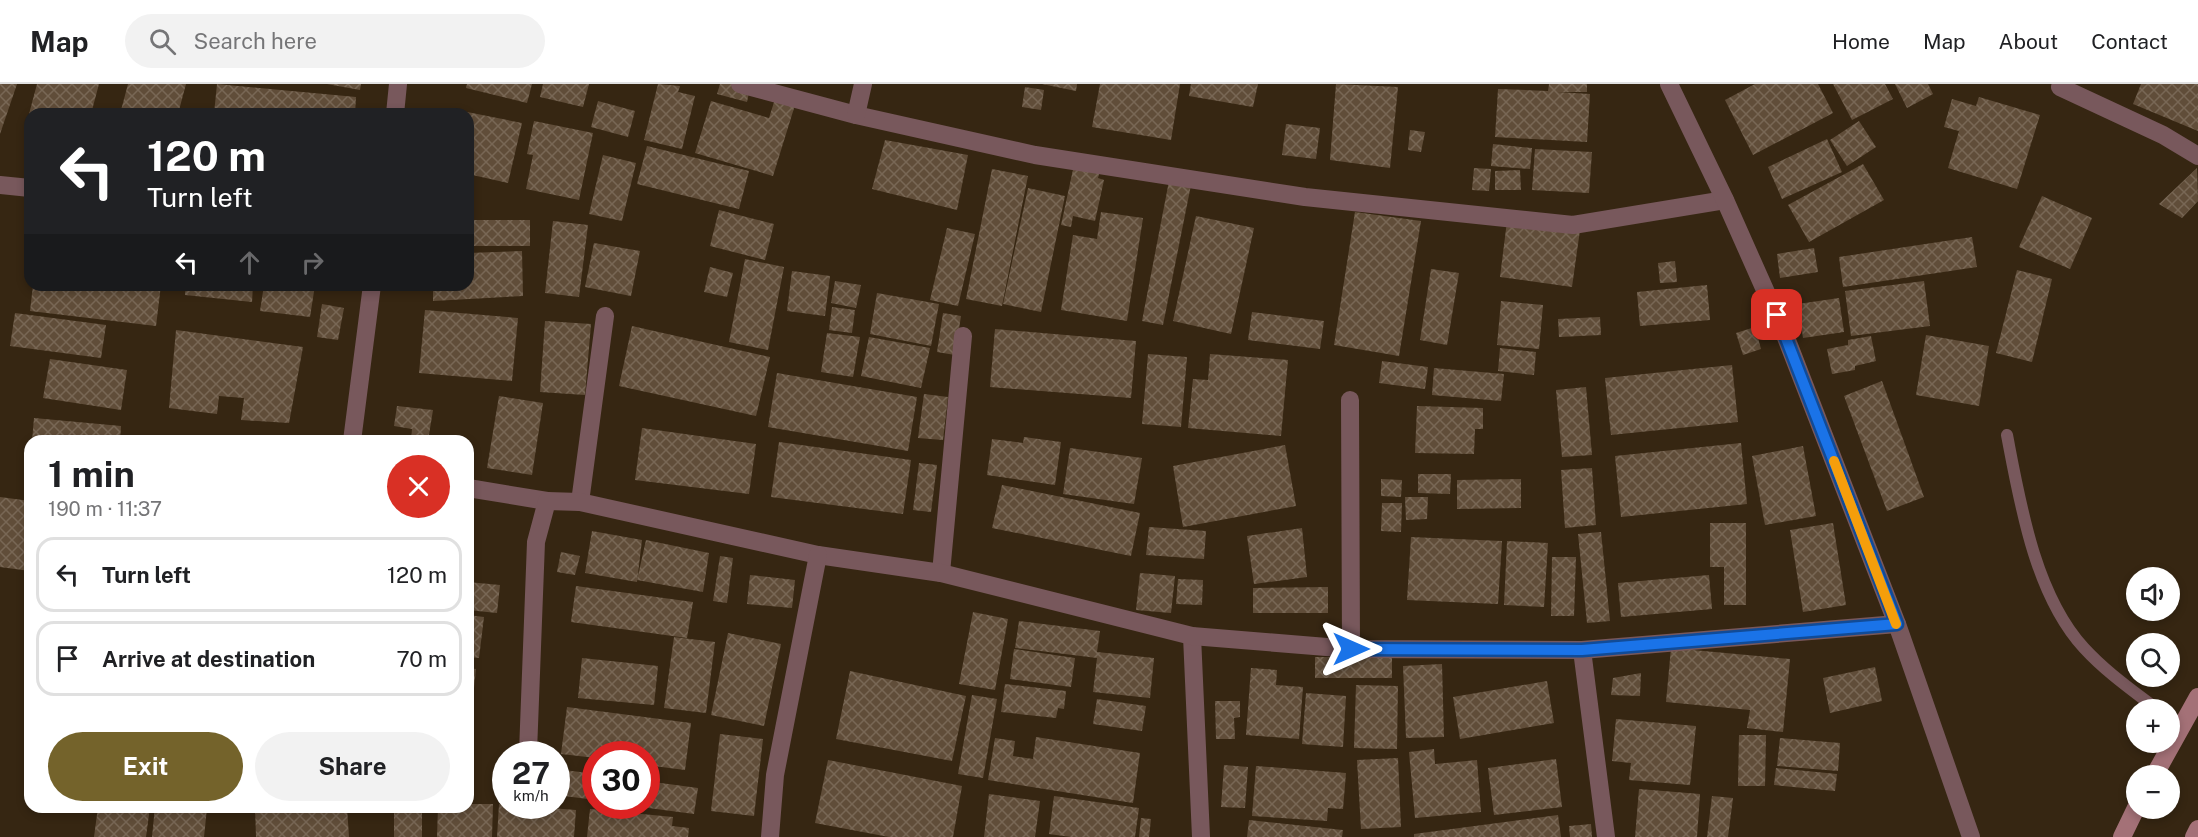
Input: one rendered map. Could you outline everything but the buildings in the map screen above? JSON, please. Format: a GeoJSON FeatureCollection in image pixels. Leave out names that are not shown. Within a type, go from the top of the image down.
{"type":"FeatureCollection","features":[{"type":"Feature","properties":{"kind":"street"},"geometry":{"type":"LineString","coordinates":[[396,108],[398,84]]}},
{"type":"Feature","properties":{"kind":"street"},"geometry":{"type":"LineString","coordinates":[[740,84],[856,115],[1035,155],[1294,195],[1573,225],[1725,200]]}},
{"type":"Feature","properties":{"kind":"street"},"geometry":{"type":"LineString","coordinates":[[856,115],[863,84]]}},
{"type":"Feature","properties":{"kind":"street"},"geometry":{"type":"LineString","coordinates":[[1669,84],[1725,200],[1785,334],[1897,624],[1961,815],[1971,837]]}},
{"type":"Feature","properties":{"kind":"street"},"geometry":{"type":"LineString","coordinates":[[2060,87],[2163,135],[2198,156]]}},
{"type":"Feature","properties":{"kind":"street"},"geometry":{"type":"LineString","coordinates":[[0,185],[24,187]]}},
{"type":"Feature","properties":{"kind":"street"},"geometry":{"type":"LineString","coordinates":[[353,435],[371,291]]}},
{"type":"Feature","properties":{"kind":"street"},"geometry":{"type":"LineString","coordinates":[[579,502],[605,316]]}},
{"type":"Feature","properties":{"kind":"street"},"geometry":{"type":"LineString","coordinates":[[941,573],[963,336]]}},
{"type":"Feature","properties":{"kind":"street"},"geometry":{"type":"LineString","coordinates":[[1350,400],[1351,649]]}},
{"type":"Feature","properties":{"kind":"street"},"geometry":{"type":"LineString","coordinates":[[474,489],[547,501],[579,502],[818,555],[941,573],[1192,636],[1351,649],[1582,650],[1897,624]]}},
{"type":"Feature","properties":{"kind":"street"},"geometry":{"type":"LineString","coordinates":[[528,741],[536,542],[547,501]]}},
{"type":"Feature","properties":{"kind":"street"},"geometry":{"type":"LineString","coordinates":[[770,837],[775,775],[818,555]]}},
{"type":"Feature","properties":{"kind":"street"},"geometry":{"type":"LineString","coordinates":[[1192,636],[1201,837]]}},
{"type":"Feature","properties":{"kind":"street"},"geometry":{"type":"LineString","coordinates":[[1582,650],[1606,837]]}},
{"type":"Feature","properties":{"kind":"street"},"geometry":{"type":"LineString","coordinates":[[2180,716],[2198,697]]}},
{"type":"Feature","properties":{"kind":"street"},"geometry":{"type":"LineString","coordinates":[[2121,837],[2130,819]]}},
{"type":"Feature","properties":{"kind":"street"},"geometry":{"type":"LineString","coordinates":[[2194,837],[2198,829]]}},
{"type":"Feature","properties":{"kind":"lane"},"geometry":{"type":"LineString","coordinates":[[2007,435],[2021,509],[2037,564],[2062,617],[2083,647],[2115,677],[2144,699]]}},
{"type":"Feature","properties":{"kind":"slow traffic"},"geometry":{"type":"LineString","coordinates":[[1834,461],[1896,624]]}},
{"type":"Feature","properties":{"kind":"route"},"geometry":{"type":"LineString","coordinates":[[1351,649],[1582,650],[1897,624],[1777,315]]}}]}
